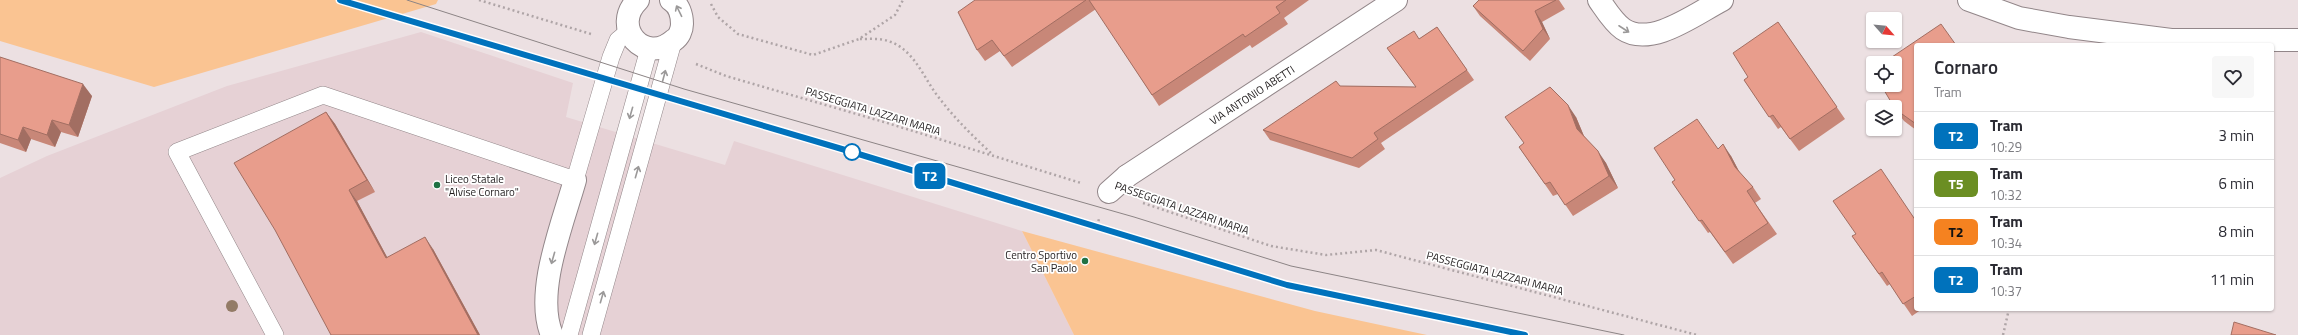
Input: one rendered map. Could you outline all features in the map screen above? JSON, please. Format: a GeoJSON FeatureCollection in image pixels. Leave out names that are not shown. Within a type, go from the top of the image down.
{"type":"FeatureCollection","features":[{"type":"Feature","properties":{"kind":"street"},"geometry":{"type":"LineString","coordinates":[[638,0],[629,13],[629,31],[633,39],[648,49],[671,47],[682,28],[682,18],[679,9],[671,0]]}},
{"type":"Feature","properties":{"kind":"street","name":"VIA ANTONIO ABETTI"},"geometry":{"type":"LineString","coordinates":[[1109,192],[1127,176],[1396,0]]}},
{"type":"Feature","properties":{"kind":"street"},"geometry":{"type":"LineString","coordinates":[[1599,0],[1616,24],[1632,34],[1646,36],[1660,33],[1722,0]]}},
{"type":"Feature","properties":{"kind":"street"},"geometry":{"type":"LineString","coordinates":[[1969,0],[2019,18],[2069,27],[2170,40],[2298,40]]}},
{"type":"Feature","properties":{"kind":"street"},"geometry":{"type":"LineString","coordinates":[[552,335],[546,322],[547,281],[576,180]]}},
{"type":"Feature","properties":{"kind":"lane"},"geometry":{"type":"LineString","coordinates":[[275,335],[177,152],[323,95],[576,180],[611,57],[618,40],[629,31]]}},
{"type":"Feature","properties":{"kind":"lane"},"geometry":{"type":"LineString","coordinates":[[591,335],[671,47]]}},
{"type":"Feature","properties":{"kind":"lane"},"geometry":{"type":"LineString","coordinates":[[569,335],[648,49]]}},
{"type":"Feature","properties":{"kind":"path"},"geometry":{"type":"LineString","coordinates":[[478,0],[592,34],[595,27]]}},
{"type":"Feature","properties":{"kind":"path"},"geometry":{"type":"LineString","coordinates":[[708,0],[718,17],[738,34],[813,55],[859,38],[895,15],[903,0]]}},
{"type":"Feature","properties":{"kind":"path"},"geometry":{"type":"LineString","coordinates":[[859,38],[888,41],[903,50],[918,64],[939,98],[967,131],[995,156]]}},
{"type":"Feature","properties":{"kind":"path","name":"PASSEGGIATA LAZZARI MARIA"},"geometry":{"type":"LineString","coordinates":[[671,47],[726,76],[995,156],[1271,246],[1326,255],[1376,250],[1697,335]]}},
{"type":"Feature","properties":{"kind":"path"},"geometry":{"type":"LineString","coordinates":[[2004,335],[2009,311]]}},
{"type":"Feature","properties":{"kind":"shaded area"},"geometry":{"type":"Polygon","coordinates":[[[0,0],[438,0],[436,4],[154,87],[0,41],[0,0]]]}},
{"type":"Feature","properties":{"kind":"shaded area","name":"Liceo Statale \"Alvise Cornaro\""},"geometry":{"type":"Polygon","coordinates":[[[421,32],[573,83],[566,117],[725,165],[734,141],[1022,231],[1074,335],[0,335],[0,178],[47,156],[227,86],[421,32]]]}},
{"type":"Feature","properties":{"kind":"shaded area","name":"Centro Sportivo San Paolo"},"geometry":{"type":"Polygon","coordinates":[[[1022,231],[1315,311],[1427,335],[1074,335],[1022,231]]]}},
{"type":"Feature","properties":{"kind":"building"},"geometry":{"type":"Polygon","coordinates":[[[975,0],[1086,0],[1004,56],[992,40],[977,50],[958,12],[975,0]]]}},
{"type":"Feature","properties":{"kind":"building"},"geometry":{"type":"Polygon","coordinates":[[[1089,0],[1286,0],[1276,7],[1280,13],[1245,37],[1243,34],[1152,95],[1089,0]]]}},
{"type":"Feature","properties":{"kind":"building"},"geometry":{"type":"Polygon","coordinates":[[[1479,0],[1556,0],[1535,11],[1543,29],[1523,51],[1473,6],[1479,0]]]}},
{"type":"Feature","properties":{"kind":"building"},"geometry":{"type":"Polygon","coordinates":[[[1778,22],[1837,107],[1790,139],[1773,115],[1769,117],[1744,80],[1748,77],[1733,53],[1778,22]]]}},
{"type":"Feature","properties":{"kind":"building"},"geometry":{"type":"Polygon","coordinates":[[[1941,24],[1955,43],[1914,43],[1914,123],[1902,114],[1902,100],[1890,100],[1885,92],[1902,92],[1902,56],[1893,56],[1941,24]]]}},
{"type":"Feature","properties":{"kind":"building"},"geometry":{"type":"Polygon","coordinates":[[[1437,27],[1467,70],[1374,133],[1378,139],[1352,158],[1263,130],[1336,81],[1340,86],[1416,87],[1387,48],[1414,31],[1419,39],[1437,27]]]}},
{"type":"Feature","properties":{"kind":"building"},"geometry":{"type":"Polygon","coordinates":[[[0,57],[83,84],[69,125],[52,120],[47,135],[23,127],[18,140],[0,134],[0,57]]]}},
{"type":"Feature","properties":{"kind":"building"},"geometry":{"type":"Polygon","coordinates":[[[1550,87],[1568,105],[1577,129],[1598,151],[1609,176],[1565,205],[1550,182],[1545,184],[1519,147],[1524,143],[1505,117],[1550,87]]]}},
{"type":"Feature","properties":{"kind":"building"},"geometry":{"type":"Polygon","coordinates":[[[326,112],[367,180],[349,190],[386,258],[425,237],[478,335],[331,335],[275,230],[234,163],[326,112]]]}},
{"type":"Feature","properties":{"kind":"building"},"geometry":{"type":"Polygon","coordinates":[[[1697,119],[1718,149],[1723,144],[1735,167],[1753,187],[1747,191],[1768,223],[1725,252],[1702,220],[1699,221],[1672,182],[1675,180],[1654,148],[1697,119]]]}},
{"type":"Feature","properties":{"kind":"building"},"geometry":{"type":"Polygon","coordinates":[[[1881,169],[1914,218],[1914,297],[1903,304],[1882,272],[1879,274],[1852,236],[1856,234],[1833,201],[1881,169]]]}},
{"type":"Feature","properties":{"kind":"building"},"geometry":{"type":"Polygon","coordinates":[[[2234,322],[2276,335],[2231,335],[2234,322]]]}},
{"type":"Feature","properties":{"kind":"tram line"},"geometry":{"type":"LineString","coordinates":[[340,0],[1097,226],[1287,285],[1525,335]]}},
{"type":"Feature","properties":{"kind":"tram line","name":"T2"},"geometry":{"type":"LineString","coordinates":[[340,0],[677,102],[852,152],[1287,285],[1525,335]]}},
{"type":"Feature","properties":{"kind":"tram line"},"geometry":{"type":"LineString","coordinates":[[407,0],[684,89],[1134,217],[1291,266],[1624,335]]}},
{"type":"Feature","properties":{"kind":"place","name":"Liceo Statale \"Alvise Cornaro\""},"geometry":{"type":"Point","coordinates":[437,185]}},
{"type":"Feature","properties":{"kind":"place","name":"Centro Sportivo San Paolo"},"geometry":{"type":"Point","coordinates":[1085,261]}}]}
